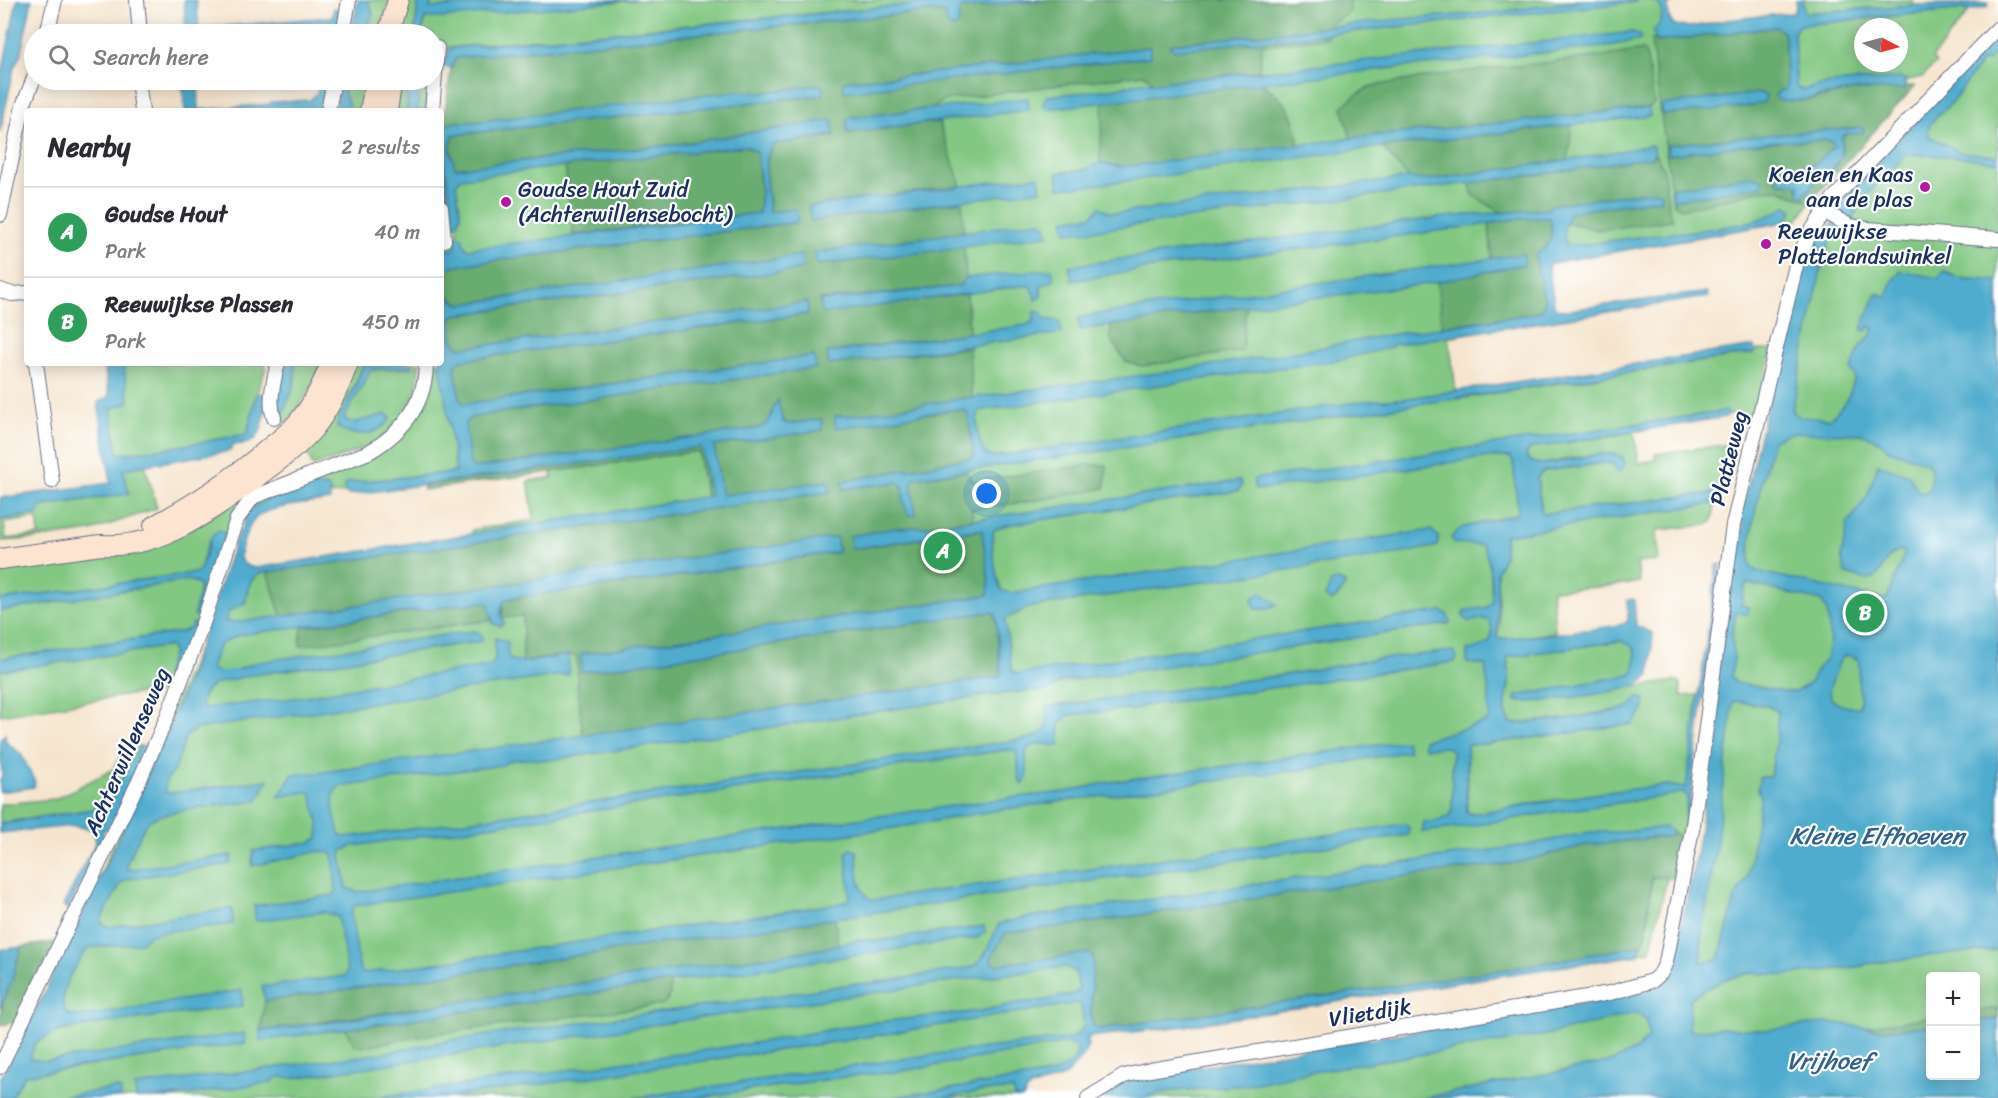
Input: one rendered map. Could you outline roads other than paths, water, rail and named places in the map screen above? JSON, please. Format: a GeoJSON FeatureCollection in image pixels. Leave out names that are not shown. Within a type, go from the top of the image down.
{"type":"FeatureCollection","features":[{"type":"Feature","properties":{"kind":"main road"},"geometry":{"type":"LineString","coordinates":[[392,24],[400,0]]}},
{"type":"Feature","properties":{"kind":"main road"},"geometry":{"type":"LineString","coordinates":[[399,24],[400,0]]}},
{"type":"Feature","properties":{"kind":"main road"},"geometry":{"type":"LineString","coordinates":[[371,108],[374,90]]}},
{"type":"Feature","properties":{"kind":"main road"},"geometry":{"type":"LineString","coordinates":[[387,108],[390,90]]}},
{"type":"Feature","properties":{"kind":"main road"},"geometry":{"type":"LineString","coordinates":[[101,546],[152,527],[187,508],[250,464],[287,434],[303,417],[319,391],[330,366]]}},
{"type":"Feature","properties":{"kind":"main road"},"geometry":{"type":"LineString","coordinates":[[0,559],[116,546],[174,531],[220,504],[298,446],[328,409],[347,366]]}},
{"type":"Feature","properties":{"kind":"street"},"geometry":{"type":"LineString","coordinates":[[49,24],[55,0]]}},
{"type":"Feature","properties":{"kind":"street"},"geometry":{"type":"LineString","coordinates":[[137,0],[139,24]]}},
{"type":"Feature","properties":{"kind":"street"},"geometry":{"type":"LineString","coordinates":[[345,24],[350,0]]}},
{"type":"Feature","properties":{"kind":"street","name":"Platteweg"},"geometry":{"type":"LineString","coordinates":[[1661,973],[1668,951],[1693,825],[1733,525],[1798,257],[1811,232],[1834,217],[1833,198],[1998,28]]}},
{"type":"Feature","properties":{"kind":"street"},"geometry":{"type":"LineString","coordinates":[[0,215],[23,106],[29,90]]}},
{"type":"Feature","properties":{"kind":"street"},"geometry":{"type":"LineString","coordinates":[[139,90],[142,108]]}},
{"type":"Feature","properties":{"kind":"street"},"geometry":{"type":"LineString","coordinates":[[329,108],[332,90]]}},
{"type":"Feature","properties":{"kind":"street"},"geometry":{"type":"LineString","coordinates":[[432,108],[434,90]]}},
{"type":"Feature","properties":{"kind":"street"},"geometry":{"type":"LineString","coordinates":[[1834,217],[1850,226],[1868,230],[1998,239]]}},
{"type":"Feature","properties":{"kind":"street"},"geometry":{"type":"LineString","coordinates":[[0,290],[12,294],[24,294]]}},
{"type":"Feature","properties":{"kind":"street"},"geometry":{"type":"LineString","coordinates":[[36,366],[52,481]]}},
{"type":"Feature","properties":{"kind":"street"},"geometry":{"type":"LineString","coordinates":[[274,418],[272,396],[277,366]]}},
{"type":"Feature","properties":{"kind":"street","name":"Achterwillenseweg"},"geometry":{"type":"LineString","coordinates":[[0,1067],[140,779],[167,717],[203,623],[237,519],[254,497],[369,452],[387,441],[415,408],[424,388],[426,366]]}},
{"type":"Feature","properties":{"kind":"street","name":"Vlietdijk"},"geometry":{"type":"LineString","coordinates":[[1088,1098],[1124,1076],[1159,1068],[1610,993],[1643,985],[1661,973]]}},
{"type":"Feature","properties":{"kind":"water"},"geometry":{"type":"Polygon","coordinates":[[[17,0],[32,0],[27,24],[24,24],[21,54],[14,68],[0,133],[0,83],[17,0]]]}},
{"type":"Feature","properties":{"kind":"water"},"geometry":{"type":"Polygon","coordinates":[[[184,0],[196,0],[199,24],[185,24],[184,0]]]}},
{"type":"Feature","properties":{"kind":"water"},"geometry":{"type":"Polygon","coordinates":[[[358,0],[368,0],[373,15],[368,24],[353,24],[358,0]]]}},
{"type":"Feature","properties":{"kind":"water"},"geometry":{"type":"Polygon","coordinates":[[[419,0],[432,0],[430,8],[527,0],[636,0],[425,18],[424,24],[415,24],[419,0]]]}},
{"type":"Feature","properties":{"kind":"water"},"geometry":{"type":"Polygon","coordinates":[[[959,0],[1044,0],[959,9],[959,23],[954,28],[948,25],[944,13],[924,12],[456,58],[451,68],[444,67],[448,50],[959,0]]]}},
{"type":"Feature","properties":{"kind":"water"},"geometry":{"type":"Polygon","coordinates":[[[1586,0],[1636,0],[1636,2],[1174,50],[1170,47],[1172,44],[1402,19],[1497,12],[1586,0]]]}},
{"type":"Feature","properties":{"kind":"water"},"geometry":{"type":"Polygon","coordinates":[[[1647,0],[1688,0],[1673,2],[1668,6],[1672,23],[1683,27],[1793,13],[1796,0],[1803,0],[1805,13],[1913,5],[1989,3],[1988,7],[1968,11],[1964,9],[1854,18],[1800,25],[1794,32],[1796,86],[1799,89],[1804,90],[1829,83],[1902,78],[1906,81],[1904,89],[1856,90],[1796,101],[1776,100],[1776,94],[1780,90],[1786,90],[1785,37],[1783,32],[1776,27],[1656,42],[1653,31],[1658,26],[1662,14],[1656,2],[1647,0]]]}},
{"type":"Feature","properties":{"kind":"water"},"geometry":{"type":"Polygon","coordinates":[[[334,8],[340,10],[341,24],[247,24],[332,17],[334,8]]]}},
{"type":"Feature","properties":{"kind":"water"},"geometry":{"type":"Polygon","coordinates":[[[1633,32],[1641,36],[1640,40],[1602,47],[1384,69],[1047,109],[1044,105],[1047,96],[1112,89],[1143,82],[1154,83],[1633,32]]]}},
{"type":"Feature","properties":{"kind":"water","name":"Kleine Elfhoeven"},"geometry":{"type":"Polygon","coordinates":[[[1998,35],[1998,51],[1993,53],[1988,61],[1982,61],[1955,99],[1931,123],[1928,130],[1929,136],[1960,152],[1998,156],[1998,162],[1907,154],[1866,196],[1852,218],[1845,218],[1837,233],[1833,234],[1822,265],[1793,412],[1800,417],[1830,419],[1843,404],[1853,384],[1855,377],[1851,370],[1861,345],[1874,329],[1869,326],[1866,331],[1861,329],[1877,293],[1887,297],[1893,280],[1901,271],[1938,278],[1944,271],[1957,278],[1998,281],[1998,950],[1936,955],[1785,975],[1750,973],[1725,979],[1690,998],[1689,1029],[1693,1031],[1720,1028],[1764,1030],[1826,1023],[1880,1030],[1926,1026],[1926,1080],[1980,1080],[1980,1021],[1998,1019],[1998,1098],[1423,1098],[1613,1061],[1637,1049],[1649,1036],[1646,1019],[1636,1013],[1546,1035],[1322,1070],[1245,1085],[1164,1092],[1141,1098],[1100,1098],[1119,1085],[1138,1077],[1633,995],[1659,987],[1664,982],[1674,959],[1696,856],[1704,802],[1712,710],[1737,532],[1742,530],[1744,525],[1740,518],[1792,304],[1818,235],[1834,222],[1848,192],[1998,35]],[[1790,433],[1773,440],[1753,522],[1751,567],[1756,571],[1881,599],[1887,598],[1904,552],[1900,550],[1891,555],[1875,578],[1867,580],[1846,574],[1841,557],[1848,523],[1867,497],[1878,464],[1909,475],[1918,491],[1924,493],[1929,490],[1931,480],[1928,463],[1889,450],[1878,440],[1860,434],[1790,433]],[[1746,583],[1741,605],[1749,607],[1747,614],[1736,613],[1732,637],[1734,659],[1731,676],[1736,683],[1795,692],[1810,683],[1819,666],[1826,659],[1830,640],[1827,610],[1821,601],[1746,583]],[[1846,655],[1839,663],[1831,683],[1830,696],[1841,705],[1859,707],[1858,659],[1846,655]],[[1733,701],[1716,849],[1701,937],[1701,962],[1719,959],[1735,898],[1748,876],[1761,796],[1758,790],[1759,777],[1770,777],[1776,743],[1778,712],[1768,706],[1733,701]]]}},
{"type":"Feature","properties":{"kind":"water"},"geometry":{"type":"Polygon","coordinates":[[[1150,47],[1150,57],[844,92],[844,81],[1150,47]]]}},
{"type":"Feature","properties":{"kind":"water"},"geometry":{"type":"Polygon","coordinates":[[[817,85],[824,87],[823,95],[453,135],[450,148],[455,168],[680,144],[832,120],[834,135],[773,144],[769,152],[766,177],[769,212],[796,209],[798,222],[452,266],[444,273],[444,249],[452,250],[457,246],[455,237],[462,236],[467,249],[759,213],[761,191],[757,152],[745,146],[461,178],[456,184],[461,217],[459,217],[459,223],[454,224],[444,162],[444,126],[455,122],[473,122],[739,91],[761,93],[817,85]]]}},
{"type":"Feature","properties":{"kind":"water"},"geometry":{"type":"Polygon","coordinates":[[[183,90],[198,90],[199,108],[185,108],[183,90]]]}},
{"type":"Feature","properties":{"kind":"water"},"geometry":{"type":"Polygon","coordinates":[[[317,90],[327,90],[324,108],[223,108],[310,100],[317,90]]]}},
{"type":"Feature","properties":{"kind":"water"},"geometry":{"type":"Polygon","coordinates":[[[339,90],[344,90],[349,108],[336,108],[339,90]]]}},
{"type":"Feature","properties":{"kind":"water"},"geometry":{"type":"Polygon","coordinates":[[[408,90],[418,90],[418,108],[407,108],[408,90]]]}},
{"type":"Feature","properties":{"kind":"water"},"geometry":{"type":"Polygon","coordinates":[[[1759,93],[1766,95],[1765,102],[1751,106],[1663,115],[1661,105],[1759,93]]]}},
{"type":"Feature","properties":{"kind":"water"},"geometry":{"type":"Polygon","coordinates":[[[1028,98],[1029,110],[847,133],[847,118],[1028,98]]]}},
{"type":"Feature","properties":{"kind":"water"},"geometry":{"type":"Polygon","coordinates":[[[1649,108],[1650,116],[1382,147],[1095,185],[1059,188],[1057,173],[1083,170],[1100,163],[1122,167],[1351,138],[1649,108]]]}},
{"type":"Feature","properties":{"kind":"water"},"geometry":{"type":"Polygon","coordinates":[[[1863,128],[1863,133],[1846,134],[1842,137],[1842,157],[1827,175],[1811,186],[1804,197],[1799,194],[1799,185],[1777,182],[1777,177],[1816,163],[1834,146],[1832,142],[1825,140],[1767,142],[1669,155],[1667,145],[1786,133],[1863,128]]]}},
{"type":"Feature","properties":{"kind":"water"},"geometry":{"type":"Polygon","coordinates":[[[1652,145],[1655,151],[1652,157],[1542,174],[1081,232],[1066,232],[1064,220],[1091,216],[1100,207],[1116,213],[1409,178],[1426,180],[1575,159],[1652,145]]]}},
{"type":"Feature","properties":{"kind":"water"},"geometry":{"type":"Polygon","coordinates":[[[1039,176],[1041,190],[811,221],[809,207],[812,206],[1039,176]]]}},
{"type":"Feature","properties":{"kind":"water"},"geometry":{"type":"Polygon","coordinates":[[[1752,176],[1763,180],[1762,186],[1673,200],[1672,188],[1752,176]]]}},
{"type":"Feature","properties":{"kind":"water"},"geometry":{"type":"Polygon","coordinates":[[[1654,191],[1662,193],[1661,199],[1570,212],[1564,228],[1565,243],[1583,245],[1724,227],[1759,219],[1786,206],[1793,210],[1786,221],[1774,224],[1551,263],[1548,266],[1555,309],[1567,310],[1707,292],[1708,297],[1392,345],[1392,347],[1339,360],[979,411],[977,426],[983,451],[990,456],[997,456],[1365,401],[1402,399],[1754,346],[1755,353],[914,478],[911,483],[916,515],[909,515],[903,503],[903,487],[899,482],[843,489],[842,481],[974,457],[968,414],[964,410],[950,410],[836,428],[835,416],[1174,371],[1537,313],[1542,310],[1545,303],[1535,256],[1550,240],[1551,224],[1550,218],[1515,219],[1072,281],[1069,266],[1443,217],[1549,209],[1550,206],[1556,204],[1654,191]]]}},
{"type":"Feature","properties":{"kind":"water"},"geometry":{"type":"Polygon","coordinates":[[[1040,221],[1046,226],[1048,235],[817,265],[815,253],[1040,221]]]}},
{"type":"Feature","properties":{"kind":"water"},"geometry":{"type":"Polygon","coordinates":[[[1523,254],[1525,264],[1421,285],[1247,306],[1080,330],[1078,318],[1093,315],[1523,254]]]}},
{"type":"Feature","properties":{"kind":"water"},"geometry":{"type":"Polygon","coordinates":[[[802,255],[803,269],[454,315],[451,318],[451,331],[455,343],[462,348],[807,302],[808,314],[461,360],[456,364],[455,370],[460,400],[463,403],[470,403],[814,356],[816,368],[496,413],[471,418],[465,423],[470,464],[473,468],[760,428],[768,423],[778,400],[783,422],[788,424],[822,419],[822,430],[714,446],[722,495],[829,481],[830,492],[261,573],[253,578],[245,603],[229,611],[225,622],[239,622],[837,537],[838,552],[511,598],[503,602],[501,614],[504,624],[500,626],[493,624],[489,604],[481,602],[239,635],[220,644],[211,668],[226,673],[254,663],[271,660],[473,631],[482,636],[482,641],[223,681],[206,690],[201,705],[203,708],[287,699],[492,665],[495,660],[495,638],[508,642],[508,656],[512,660],[526,662],[568,655],[569,674],[196,729],[186,736],[175,769],[166,781],[165,792],[268,780],[257,801],[183,810],[156,817],[148,822],[127,863],[127,869],[232,855],[230,864],[128,879],[121,883],[100,922],[108,927],[232,908],[233,924],[169,931],[150,935],[140,943],[88,948],[65,986],[63,1003],[65,1012],[70,1015],[84,1016],[242,990],[243,1006],[104,1023],[59,1031],[35,1043],[30,1059],[45,1061],[244,1033],[246,1043],[25,1075],[11,1098],[0,1098],[0,1079],[19,1045],[126,824],[186,686],[238,533],[249,512],[264,502],[287,492],[321,486],[329,488],[330,500],[268,511],[254,520],[246,535],[240,558],[245,565],[256,568],[710,496],[701,447],[348,495],[344,489],[346,483],[456,472],[440,366],[444,366],[444,288],[451,299],[462,304],[802,255]]]}},
{"type":"Feature","properties":{"kind":"water"},"geometry":{"type":"Polygon","coordinates":[[[1052,269],[1054,280],[1041,286],[1041,296],[1035,300],[1030,286],[1021,286],[822,314],[820,301],[960,286],[965,278],[1052,269]]]}},
{"type":"Feature","properties":{"kind":"water"},"geometry":{"type":"Polygon","coordinates":[[[1039,311],[1046,319],[1059,321],[1062,333],[829,365],[827,353],[1027,325],[1034,321],[1034,312],[1039,311]]]}},
{"type":"Feature","properties":{"kind":"water"},"geometry":{"type":"Polygon","coordinates":[[[104,366],[123,366],[129,402],[111,409],[118,454],[170,448],[247,434],[257,393],[267,395],[260,432],[250,442],[233,445],[230,451],[123,469],[129,494],[42,506],[37,514],[0,520],[0,498],[111,483],[98,402],[109,397],[104,366]]]}},
{"type":"Feature","properties":{"kind":"water"},"geometry":{"type":"Polygon","coordinates":[[[283,366],[295,366],[292,391],[282,419],[278,406],[283,366]]]}},
{"type":"Feature","properties":{"kind":"water"},"geometry":{"type":"Polygon","coordinates":[[[363,366],[412,366],[371,370],[344,418],[354,423],[386,414],[391,417],[374,432],[351,433],[337,427],[338,420],[363,366]]]}},
{"type":"Feature","properties":{"kind":"water"},"geometry":{"type":"Polygon","coordinates":[[[1726,411],[1729,414],[1726,417],[1531,448],[1526,454],[1528,459],[1535,463],[1546,464],[1587,456],[1613,454],[1623,457],[1625,464],[1620,472],[1616,472],[1613,464],[1606,463],[1544,471],[1537,478],[1542,514],[1719,492],[1716,503],[1505,535],[1504,556],[1497,571],[1497,638],[1562,633],[1618,625],[1628,620],[1627,600],[1634,599],[1636,626],[1653,633],[1650,676],[1624,689],[1556,700],[1516,701],[1516,696],[1633,674],[1636,653],[1632,646],[1620,641],[1507,657],[1509,679],[1506,713],[1512,724],[1623,710],[1638,697],[1645,700],[1644,707],[1633,724],[1467,745],[1466,804],[1467,812],[1471,814],[1606,792],[1668,785],[1686,787],[1716,571],[1717,565],[1721,564],[1688,825],[1685,825],[1687,798],[1684,792],[1422,832],[1424,822],[1449,817],[1452,810],[1452,750],[1447,747],[1424,748],[1424,740],[1483,723],[1489,719],[1485,665],[1467,663],[1467,650],[1485,645],[1491,638],[1491,627],[1489,620],[1469,622],[1463,616],[1464,611],[1487,607],[1492,602],[1489,565],[1482,545],[1454,543],[1451,538],[1461,528],[1518,512],[1513,462],[1510,457],[1490,457],[1257,490],[1254,487],[1254,479],[1726,411]]]}},
{"type":"Feature","properties":{"kind":"water"},"geometry":{"type":"Polygon","coordinates":[[[1240,481],[1242,485],[1238,491],[1006,525],[994,530],[994,560],[1001,590],[1011,593],[1431,530],[1439,537],[1437,546],[1410,552],[1030,607],[1005,619],[1012,671],[1017,674],[1441,611],[1446,613],[1451,622],[1061,682],[1047,691],[990,695],[551,760],[523,759],[508,761],[503,765],[338,787],[333,797],[333,804],[339,835],[345,837],[398,831],[1031,738],[1042,733],[1047,727],[1047,707],[1277,676],[1376,659],[1454,651],[1457,657],[1455,662],[1144,706],[1131,711],[1128,709],[1070,715],[1060,722],[1059,746],[1037,744],[1026,751],[1027,778],[1023,784],[1020,783],[1016,751],[1006,750],[353,846],[343,850],[341,856],[347,888],[357,892],[779,830],[1065,792],[1109,782],[1406,741],[1409,751],[1327,766],[1005,809],[900,827],[358,905],[353,907],[351,913],[360,971],[363,973],[387,970],[836,904],[847,901],[850,897],[846,853],[851,849],[857,851],[858,872],[863,892],[873,900],[1405,824],[1409,827],[1408,835],[265,1001],[262,987],[345,976],[347,970],[338,917],[324,912],[256,921],[254,906],[334,895],[336,892],[333,854],[321,851],[252,866],[253,851],[311,842],[318,838],[319,825],[311,793],[278,797],[293,774],[316,773],[998,677],[1001,674],[996,618],[994,613],[990,612],[582,672],[581,654],[988,595],[989,581],[982,531],[851,549],[850,536],[1240,481]]]}},
{"type":"Feature","properties":{"kind":"water"},"geometry":{"type":"Polygon","coordinates":[[[219,530],[226,534],[198,616],[194,615],[200,587],[188,580],[0,611],[0,600],[199,572],[211,538],[219,530]]]}},
{"type":"Feature","properties":{"kind":"water"},"geometry":{"type":"Polygon","coordinates":[[[1338,580],[1345,583],[1344,586],[1340,594],[1331,601],[1325,597],[1331,582],[1338,580]]]}},
{"type":"Feature","properties":{"kind":"water"},"geometry":{"type":"Polygon","coordinates":[[[1261,592],[1277,604],[1267,609],[1255,609],[1252,599],[1261,592]]]}},
{"type":"Feature","properties":{"kind":"water"},"geometry":{"type":"Polygon","coordinates":[[[193,623],[197,624],[179,678],[165,676],[173,652],[170,646],[0,671],[0,659],[182,632],[191,628],[193,623]]]}},
{"type":"Feature","properties":{"kind":"water"},"geometry":{"type":"Polygon","coordinates":[[[5,734],[6,742],[21,754],[35,782],[34,787],[0,792],[0,779],[2,778],[0,740],[5,734]]]}},
{"type":"Feature","properties":{"kind":"water"},"geometry":{"type":"Polygon","coordinates":[[[140,746],[148,746],[109,829],[102,831],[104,841],[68,909],[63,906],[96,842],[93,830],[74,826],[0,833],[0,824],[106,807],[140,746]]]}},
{"type":"Feature","properties":{"kind":"water"},"geometry":{"type":"Polygon","coordinates":[[[1665,827],[1672,831],[1671,836],[1586,845],[1515,863],[1398,877],[1005,933],[991,958],[991,962],[996,965],[1089,953],[1093,957],[1091,1014],[1093,1026],[1100,1029],[1440,980],[1642,945],[1639,955],[1185,1026],[1088,1037],[1088,1045],[1083,1057],[1064,1077],[1029,1088],[1023,1098],[1014,1098],[1013,1090],[985,1091],[941,1098],[888,1098],[1051,1074],[1074,1060],[1078,1053],[1076,1047],[1068,1043],[891,1073],[860,1075],[693,1098],[633,1098],[936,1054],[1072,1038],[1081,1031],[1084,1024],[1081,1005],[1077,1003],[849,1040],[445,1098],[372,1098],[754,1043],[867,1023],[981,1011],[1016,1003],[1041,1001],[1074,994],[1079,989],[1076,972],[1066,967],[953,981],[294,1078],[278,1077],[271,1082],[204,1093],[136,1098],[135,1086],[384,1053],[458,1039],[852,984],[874,983],[973,967],[984,956],[999,924],[1022,918],[1528,845],[1591,832],[1623,832],[1665,827]]]}},
{"type":"Feature","properties":{"kind":"water"},"geometry":{"type":"Polygon","coordinates":[[[984,926],[985,932],[977,938],[260,1041],[260,1031],[823,949],[855,940],[875,941],[984,926]]]}},
{"type":"Feature","properties":{"kind":"water"},"geometry":{"type":"Polygon","coordinates":[[[21,947],[12,980],[0,1009],[0,950],[21,947]]]}},
{"type":"Feature","properties":{"kind":"water"},"geometry":{"type":"Polygon","coordinates":[[[116,1088],[121,1090],[121,1098],[54,1098],[116,1088]]]}},
{"type":"Feature","properties":{"kind":"waterway"},"geometry":{"type":"LineString","coordinates":[[219,674],[235,671]]}},
{"type":"Feature","properties":{"kind":"place","name":"Koeien en Kaas aan de plas"},"geometry":{"type":"Point","coordinates":[1925,187]}},
{"type":"Feature","properties":{"kind":"place","name":"Goudse Hout Zuid (Achterwillensebocht)"},"geometry":{"type":"Point","coordinates":[506,202]}},
{"type":"Feature","properties":{"kind":"place","name":"Reeuwijkse Plattelandswinkel"},"geometry":{"type":"Point","coordinates":[1766,244]}},
{"type":"Feature","properties":{"kind":"place","name":"Goudse Hout"},"geometry":{"type":"Point","coordinates":[943,551]}},
{"type":"Feature","properties":{"kind":"place","name":"Reeuwijkse Plassen"},"geometry":{"type":"Point","coordinates":[1865,613]}},
{"type":"Feature","properties":{"kind":"water label","name":"Vrijhoef"},"geometry":{"type":"Point","coordinates":[1829,1061]}}]}
